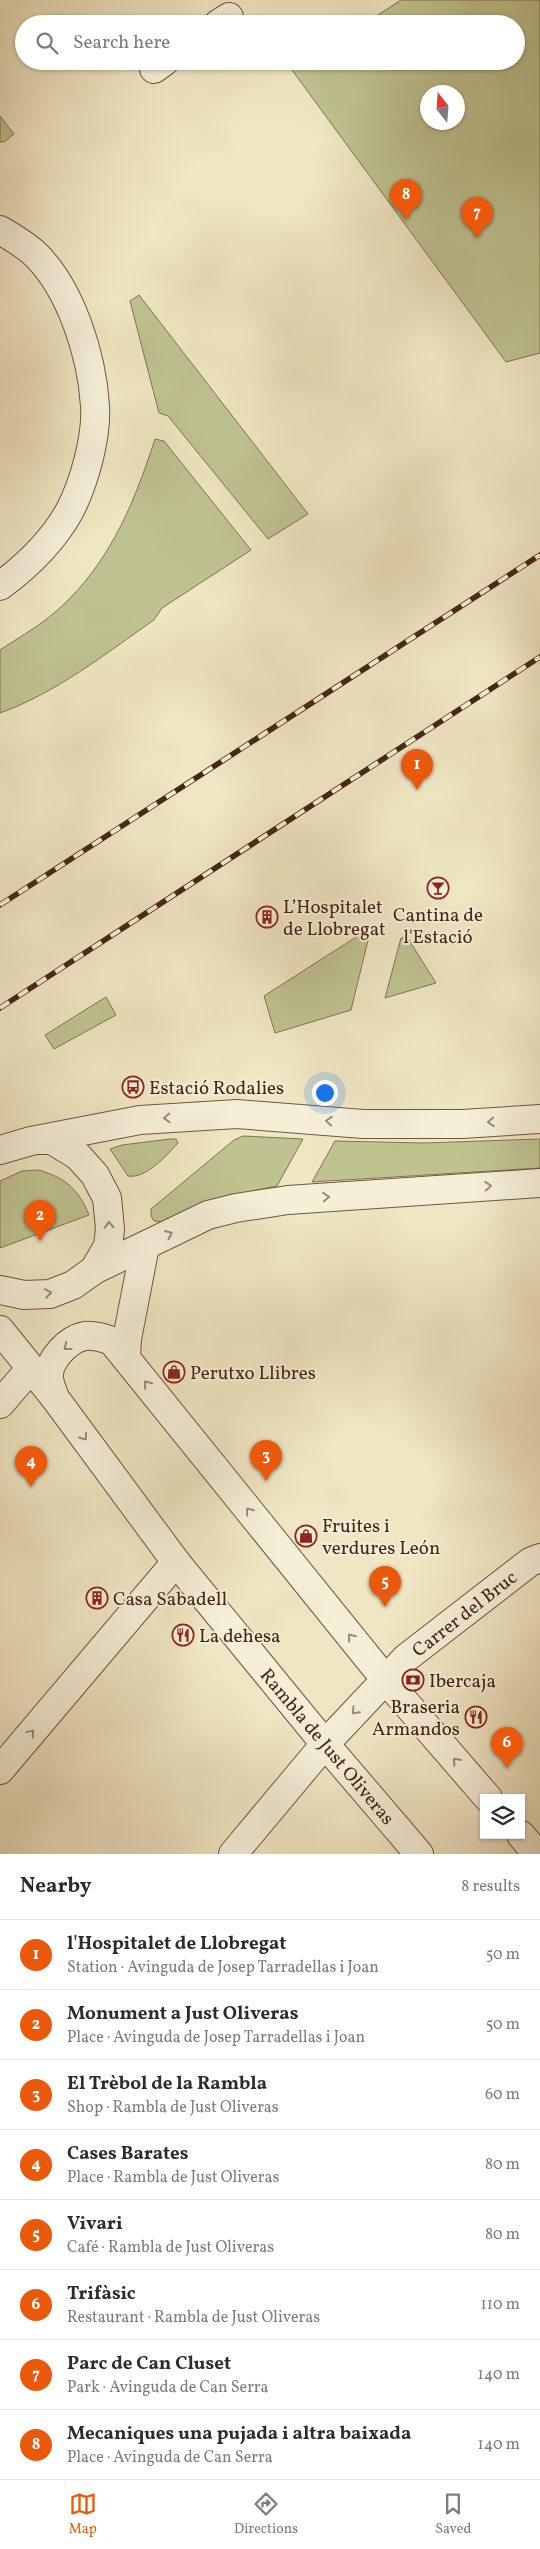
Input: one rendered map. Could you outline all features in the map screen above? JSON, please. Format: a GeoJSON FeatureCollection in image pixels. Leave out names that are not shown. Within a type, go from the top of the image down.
{"type":"FeatureCollection","features":[{"type":"Feature","properties":{"kind":"street"},"geometry":{"type":"LineString","coordinates":[[0,230],[35,254],[62,288],[88,359],[95,407],[92,435],[82,484],[69,512],[38,553],[0,586]]}},
{"type":"Feature","properties":{"kind":"street"},"geometry":{"type":"LineString","coordinates":[[0,1150],[32,1141],[140,1120],[237,1114],[363,1124],[462,1124],[540,1119]]}},
{"type":"Feature","properties":{"kind":"street"},"geometry":{"type":"LineString","coordinates":[[32,1141],[52,1140],[78,1156],[95,1176],[107,1198],[110,1229],[108,1246],[94,1270]]}},
{"type":"Feature","properties":{"kind":"street"},"geometry":{"type":"LineString","coordinates":[[0,1290],[24,1295],[50,1294],[73,1285],[94,1270],[208,1216],[258,1204],[288,1200],[540,1183]]}},
{"type":"Feature","properties":{"kind":"street"},"geometry":{"type":"LineString","coordinates":[[126,1358],[126,1339],[145,1246]]}},
{"type":"Feature","properties":{"kind":"street","name":"Rambla de Just Oliveras"},"geometry":{"type":"LineString","coordinates":[[0,1330],[28,1372],[55,1398],[176,1562],[325,1744],[420,1854]]}},
{"type":"Feature","properties":{"kind":"street","name":"Rambla de Just Oliveras"},"geometry":{"type":"LineString","coordinates":[[55,1398],[49,1378],[50,1366],[57,1355],[70,1343],[85,1336],[101,1337],[112,1341],[385,1679],[485,1794]]}},
{"type":"Feature","properties":{"kind":"street"},"geometry":{"type":"LineString","coordinates":[[0,1404],[28,1372]]}},
{"type":"Feature","properties":{"kind":"street","name":"Carrer del Bruc"},"geometry":{"type":"LineString","coordinates":[[233,1854],[325,1744],[406,1658],[530,1562],[540,1558]]}},
{"type":"Feature","properties":{"kind":"street"},"geometry":{"type":"LineString","coordinates":[[0,1770],[176,1562]]}},
{"type":"Feature","properties":{"kind":"street"},"geometry":{"type":"LineString","coordinates":[[524,1839],[537,1854]]}},
{"type":"Feature","properties":{"kind":"green space"},"geometry":{"type":"Polygon","coordinates":[[[401,0],[540,0],[540,353],[506,362],[292,70],[525,70],[525,15],[378,15],[401,0]]]}},
{"type":"Feature","properties":{"kind":"green space"},"geometry":{"type":"Polygon","coordinates":[[[0,116],[14,134],[4,142],[0,142],[0,116]]]}},
{"type":"Feature","properties":{"kind":"green space"},"geometry":{"type":"Polygon","coordinates":[[[139,295],[308,514],[268,539],[168,416],[159,413],[130,301],[139,295]]]}},
{"type":"Feature","properties":{"kind":"green space"},"geometry":{"type":"Polygon","coordinates":[[[155,439],[164,441],[251,550],[162,608],[154,620],[80,672],[41,695],[0,713],[0,650],[48,618],[68,600],[102,559],[127,513],[155,439]]]}},
{"type":"Feature","properties":{"kind":"green space"},"geometry":{"type":"Polygon","coordinates":[[[367,930],[370,932],[351,1010],[275,1033],[264,996],[367,930]]]}},
{"type":"Feature","properties":{"kind":"green space"},"geometry":{"type":"Polygon","coordinates":[[[407,937],[436,983],[385,998],[401,938],[407,937]]]}},
{"type":"Feature","properties":{"kind":"green space"},"geometry":{"type":"Polygon","coordinates":[[[106,997],[116,1015],[54,1049],[45,1035],[106,997]]]}},
{"type":"Feature","properties":{"kind":"green space"},"geometry":{"type":"Polygon","coordinates":[[[243,1136],[303,1139],[277,1186],[221,1197],[166,1222],[154,1221],[151,1216],[151,1209],[234,1140],[243,1136]]]}},
{"type":"Feature","properties":{"kind":"green space"},"geometry":{"type":"Polygon","coordinates":[[[176,1139],[178,1143],[156,1165],[135,1176],[128,1176],[110,1149],[122,1145],[176,1139]]]}},
{"type":"Feature","properties":{"kind":"green space"},"geometry":{"type":"Polygon","coordinates":[[[540,1139],[540,1168],[312,1182],[335,1141],[424,1143],[540,1139]]]}},
{"type":"Feature","properties":{"kind":"green space"},"geometry":{"type":"Polygon","coordinates":[[[39,1170],[57,1177],[70,1186],[81,1199],[89,1215],[0,1248],[0,1181],[22,1171],[39,1170]]]}},
{"type":"Feature","properties":{"kind":"railway"},"geometry":{"type":"LineString","coordinates":[[0,905],[540,555]]}},
{"type":"Feature","properties":{"kind":"railway"},"geometry":{"type":"LineString","coordinates":[[0,1008],[540,657]]}},
{"type":"Feature","properties":{"kind":"place","name":"Mecaniques una pujada i altra baixada"},"geometry":{"type":"Point","coordinates":[406,220]}},
{"type":"Feature","properties":{"kind":"place","name":"Parc de Can Cluset"},"geometry":{"type":"Point","coordinates":[477,238]}},
{"type":"Feature","properties":{"kind":"place","name":"l'Hospitalet de Llobregat"},"geometry":{"type":"Point","coordinates":[417,790]}},
{"type":"Feature","properties":{"kind":"place","name":"Cantina de l'Estació"},"geometry":{"type":"Point","coordinates":[438,888]}},
{"type":"Feature","properties":{"kind":"place","name":"L’Hospitalet de Llobregat"},"geometry":{"type":"Point","coordinates":[267,917]}},
{"type":"Feature","properties":{"kind":"place","name":"Estació Rodalies"},"geometry":{"type":"Point","coordinates":[133,1087]}},
{"type":"Feature","properties":{"kind":"place","name":"Monument a Just Oliveras"},"geometry":{"type":"Point","coordinates":[40,1241]}},
{"type":"Feature","properties":{"kind":"place","name":"Perutxo Llibres"},"geometry":{"type":"Point","coordinates":[174,1372]}},
{"type":"Feature","properties":{"kind":"place","name":"El Trèbol de la Rambla"},"geometry":{"type":"Point","coordinates":[266,1481]}},
{"type":"Feature","properties":{"kind":"place","name":"Cases Barates"},"geometry":{"type":"Point","coordinates":[31,1487]}},
{"type":"Feature","properties":{"kind":"place","name":"Fruites i verdures León"},"geometry":{"type":"Point","coordinates":[306,1536]}},
{"type":"Feature","properties":{"kind":"place","name":"Casa Sabadell"},"geometry":{"type":"Point","coordinates":[97,1598]}},
{"type":"Feature","properties":{"kind":"place","name":"Vivari"},"geometry":{"type":"Point","coordinates":[385,1607]}},
{"type":"Feature","properties":{"kind":"place","name":"La dehesa"},"geometry":{"type":"Point","coordinates":[183,1635]}},
{"type":"Feature","properties":{"kind":"place","name":"Ibercaja"},"geometry":{"type":"Point","coordinates":[413,1680]}},
{"type":"Feature","properties":{"kind":"place","name":"Braseria Armandos"},"geometry":{"type":"Point","coordinates":[476,1717]}},
{"type":"Feature","properties":{"kind":"place","name":"Trifàsic"},"geometry":{"type":"Point","coordinates":[507,1768]}}]}
